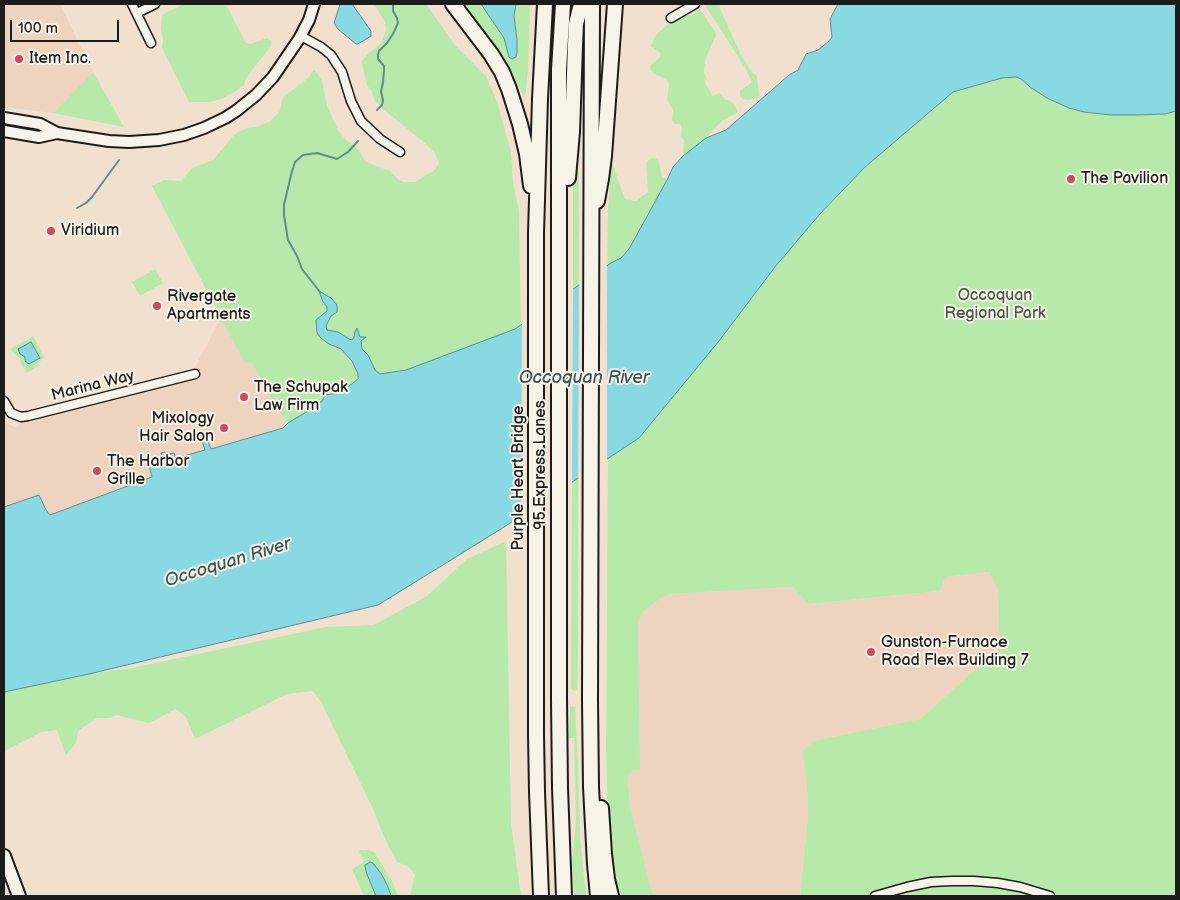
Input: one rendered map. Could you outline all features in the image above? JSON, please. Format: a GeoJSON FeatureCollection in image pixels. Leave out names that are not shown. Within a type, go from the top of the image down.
{"type":"FeatureCollection","features":[{"type":"Feature","properties":{"kind":"highway"},"geometry":{"type":"LineString","coordinates":[[453,4],[491,54],[510,89],[516,106],[526,154],[536,233]]}},
{"type":"Feature","properties":{"kind":"highway"},"geometry":{"type":"LineString","coordinates":[[536,233],[545,4]]}},
{"type":"Feature","properties":{"kind":"highway","name":"95 Express Lanes"},"geometry":{"type":"LineString","coordinates":[[563,4],[560,70],[559,748],[564,896]]}},
{"type":"Feature","properties":{"kind":"highway"},"geometry":{"type":"LineString","coordinates":[[560,254],[571,142],[576,24],[581,4]]}},
{"type":"Feature","properties":{"kind":"highway"},"geometry":{"type":"LineString","coordinates":[[592,4],[590,786],[598,896]]}},
{"type":"Feature","properties":{"kind":"highway"},"geometry":{"type":"LineString","coordinates":[[591,226],[600,190],[615,4]]}},
{"type":"Feature","properties":{"kind":"highway","name":"Purple Heart Bridge"},"geometry":{"type":"LineString","coordinates":[[536,233],[537,792],[542,896]]}},
{"type":"Feature","properties":{"kind":"highway"},"geometry":{"type":"LineString","coordinates":[[590,715],[599,783],[606,867],[611,896]]}},
{"type":"Feature","properties":{"kind":"main road"},"geometry":{"type":"LineString","coordinates":[[4,856],[19,896]]}},
{"type":"Feature","properties":{"kind":"street"},"geometry":{"type":"LineString","coordinates":[[132,4],[151,42]]}},
{"type":"Feature","properties":{"kind":"street"},"geometry":{"type":"LineString","coordinates":[[137,13],[155,4]]}},
{"type":"Feature","properties":{"kind":"street"},"geometry":{"type":"LineString","coordinates":[[4,118],[40,124],[57,133],[92,139],[130,142],[170,138],[204,128],[225,118],[256,95],[278,71],[301,36],[314,4]]}},
{"type":"Feature","properties":{"kind":"street"},"geometry":{"type":"LineString","coordinates":[[671,18],[695,4]]}},
{"type":"Feature","properties":{"kind":"street"},"geometry":{"type":"LineString","coordinates":[[301,36],[331,55],[342,72],[351,101],[361,120],[380,139],[400,152]]}},
{"type":"Feature","properties":{"kind":"street"},"geometry":{"type":"LineString","coordinates":[[4,131],[40,137],[57,133]]}},
{"type":"Feature","properties":{"kind":"street","name":"Marina Way"},"geometry":{"type":"LineString","coordinates":[[4,401],[11,413],[28,416],[195,374]]}},
{"type":"Feature","properties":{"kind":"street"},"geometry":{"type":"LineString","coordinates":[[875,896],[931,882],[974,881],[1020,887],[1050,896]]}},
{"type":"Feature","properties":{"kind":"shaded area"},"geometry":{"type":"Polygon","coordinates":[[[4,4],[60,4],[93,72],[53,113],[4,107],[4,4]]]}},
{"type":"Feature","properties":{"kind":"shaded area"},"geometry":{"type":"Polygon","coordinates":[[[221,318],[244,361],[252,363],[277,409],[288,423],[283,428],[210,449],[206,436],[201,438],[205,450],[176,458],[161,454],[164,460],[152,477],[50,515],[39,495],[4,507],[4,422],[17,428],[21,421],[187,382],[221,318]]]}},
{"type":"Feature","properties":{"kind":"shaded area"},"geometry":{"type":"Polygon","coordinates":[[[991,572],[998,590],[1001,648],[920,719],[813,741],[807,786],[808,815],[800,896],[653,896],[630,806],[628,775],[633,771],[639,770],[638,630],[643,612],[661,598],[670,594],[793,587],[809,604],[940,591],[945,577],[991,572]]]}},
{"type":"Feature","properties":{"kind":"green space"},"geometry":{"type":"Polygon","coordinates":[[[184,4],[224,5],[228,8],[246,43],[251,44],[267,38],[271,41],[271,46],[246,78],[244,85],[223,98],[210,102],[189,102],[162,48],[162,16],[184,4]]]}},
{"type":"Feature","properties":{"kind":"green space"},"geometry":{"type":"Polygon","coordinates":[[[374,4],[426,4],[455,45],[486,76],[497,102],[511,151],[513,182],[519,211],[521,325],[470,347],[406,370],[380,374],[375,370],[368,355],[362,349],[361,341],[365,337],[360,337],[359,332],[355,332],[352,340],[338,332],[327,331],[326,326],[331,316],[337,312],[337,305],[331,297],[319,291],[327,311],[316,320],[329,344],[341,349],[352,361],[358,374],[358,379],[339,393],[325,395],[322,401],[288,423],[277,409],[252,363],[244,362],[152,186],[164,180],[181,181],[192,168],[213,160],[238,132],[269,122],[279,113],[283,97],[308,78],[314,70],[322,81],[327,106],[338,130],[346,140],[359,150],[365,161],[390,171],[403,182],[415,182],[433,171],[439,162],[434,152],[384,110],[375,101],[371,90],[367,86],[362,61],[382,42],[386,30],[385,22],[374,4]]]}},
{"type":"Feature","properties":{"kind":"green space"},"geometry":{"type":"Polygon","coordinates":[[[463,4],[481,4],[504,38],[509,57],[515,27],[516,4],[530,4],[528,71],[525,97],[491,41],[463,4]]]}},
{"type":"Feature","properties":{"kind":"green space"},"geometry":{"type":"Polygon","coordinates":[[[707,4],[719,4],[740,53],[752,72],[757,76],[759,96],[757,99],[747,100],[740,96],[740,91],[752,82],[746,69],[706,7],[707,4]]]}},
{"type":"Feature","properties":{"kind":"green space"},"geometry":{"type":"Polygon","coordinates":[[[700,9],[716,33],[706,58],[704,73],[707,79],[704,81],[713,96],[719,93],[726,100],[729,100],[733,103],[737,113],[722,121],[706,138],[683,156],[684,141],[681,137],[682,128],[680,124],[675,124],[672,121],[673,110],[667,99],[669,84],[667,79],[654,74],[650,69],[650,66],[661,54],[651,46],[654,38],[668,24],[679,17],[691,15],[700,9]]]}},
{"type":"Feature","properties":{"kind":"green space"},"geometry":{"type":"Polygon","coordinates":[[[93,72],[124,127],[53,113],[93,72]]]}},
{"type":"Feature","properties":{"kind":"green space","name":"Occoquan Regional Park"},"geometry":{"type":"Polygon","coordinates":[[[1002,77],[1021,79],[1047,98],[1069,108],[1084,112],[1135,115],[1165,114],[1176,111],[1176,896],[800,896],[808,815],[803,751],[813,741],[920,719],[1000,648],[998,590],[990,572],[945,577],[940,591],[808,604],[793,587],[670,594],[661,598],[643,612],[638,630],[640,770],[633,771],[628,775],[630,806],[653,896],[617,896],[608,833],[606,748],[608,458],[639,438],[719,341],[775,267],[819,215],[864,168],[953,92],[1002,77]]]}},
{"type":"Feature","properties":{"kind":"green space"},"geometry":{"type":"Polygon","coordinates":[[[651,158],[658,160],[662,176],[667,180],[629,249],[621,258],[607,266],[611,160],[625,199],[636,201],[648,192],[646,163],[651,158]]]}},
{"type":"Feature","properties":{"kind":"green space"},"geometry":{"type":"Polygon","coordinates":[[[579,171],[579,285],[573,290],[573,177],[579,171]]]}},
{"type":"Feature","properties":{"kind":"green space"},"geometry":{"type":"Polygon","coordinates":[[[155,269],[163,283],[140,296],[132,282],[155,269]]]}},
{"type":"Feature","properties":{"kind":"green space"},"geometry":{"type":"Polygon","coordinates":[[[33,336],[44,357],[38,363],[39,365],[27,373],[20,359],[10,349],[33,336]]]}},
{"type":"Feature","properties":{"kind":"green space"},"geometry":{"type":"Polygon","coordinates":[[[578,478],[578,651],[577,690],[574,691],[571,688],[572,482],[578,478]]]}},
{"type":"Feature","properties":{"kind":"green space"},"geometry":{"type":"Polygon","coordinates":[[[506,541],[511,823],[521,896],[411,896],[415,875],[409,867],[397,862],[321,702],[313,691],[287,694],[195,739],[186,717],[176,709],[149,723],[116,715],[110,718],[97,718],[78,731],[76,743],[66,755],[57,730],[42,732],[4,751],[4,692],[89,674],[131,668],[326,627],[374,625],[427,596],[467,559],[506,541]]]}},
{"type":"Feature","properties":{"kind":"green space"},"geometry":{"type":"Polygon","coordinates":[[[570,707],[575,707],[580,837],[586,896],[574,896],[572,865],[576,821],[574,738],[568,738],[570,707]]]}},
{"type":"Feature","properties":{"kind":"green space"},"geometry":{"type":"Polygon","coordinates":[[[360,850],[369,850],[375,853],[392,881],[398,896],[364,896],[352,869],[364,862],[359,852],[360,850]]]}},
{"type":"Feature","properties":{"kind":"water"},"geometry":{"type":"Polygon","coordinates":[[[340,4],[352,4],[371,31],[371,36],[356,44],[338,29],[334,23],[340,4]]]}},
{"type":"Feature","properties":{"kind":"water"},"geometry":{"type":"Polygon","coordinates":[[[481,4],[516,4],[514,16],[517,40],[516,57],[512,59],[509,57],[504,38],[481,4]]]}},
{"type":"Feature","properties":{"kind":"water","name":"Occoquan River"},"geometry":{"type":"Polygon","coordinates":[[[838,4],[1176,4],[1176,111],[1165,114],[1135,115],[1084,112],[1069,108],[1047,98],[1016,77],[1002,78],[953,92],[864,168],[819,215],[775,267],[719,341],[639,438],[501,529],[378,605],[89,674],[4,692],[4,507],[39,495],[50,515],[152,477],[149,465],[163,460],[161,453],[165,452],[166,455],[174,453],[176,458],[205,450],[201,438],[206,436],[211,449],[283,428],[322,401],[325,395],[339,393],[358,379],[358,374],[352,361],[341,349],[329,344],[317,333],[316,320],[327,311],[319,291],[331,298],[337,305],[337,312],[331,316],[326,326],[327,330],[338,332],[352,340],[357,328],[360,337],[366,337],[361,341],[362,349],[368,355],[375,370],[380,374],[406,370],[515,329],[621,258],[629,249],[673,167],[683,156],[706,138],[726,130],[789,75],[798,70],[806,54],[818,50],[829,41],[832,37],[830,19],[838,4]]]}},
{"type":"Feature","properties":{"kind":"water"},"geometry":{"type":"Polygon","coordinates":[[[31,342],[40,358],[29,364],[18,349],[31,342]]]}},
{"type":"Feature","properties":{"kind":"water"},"geometry":{"type":"Polygon","coordinates":[[[370,862],[373,863],[382,875],[391,896],[376,896],[366,872],[365,865],[370,862]]]}},
{"type":"Feature","properties":{"kind":"pier"},"geometry":{"type":"Polygon","coordinates":[[[607,262],[607,462],[578,481],[579,282],[607,262]]]}},
{"type":"Feature","properties":{"kind":"pier"},"geometry":{"type":"Polygon","coordinates":[[[573,287],[572,485],[521,519],[522,322],[573,287]]]}},
{"type":"Feature","properties":{"kind":"waterway"},"geometry":{"type":"LineString","coordinates":[[377,110],[382,105],[383,100],[381,92],[384,71],[384,66],[378,59],[378,55],[379,51],[393,34],[398,23],[393,11],[393,4]]}},
{"type":"Feature","properties":{"kind":"waterway"},"geometry":{"type":"LineString","coordinates":[[320,292],[302,269],[288,240],[284,205],[291,175],[295,162],[303,155],[317,153],[337,159],[348,152],[358,141]]}},
{"type":"Feature","properties":{"kind":"waterway"},"geometry":{"type":"LineString","coordinates":[[77,208],[92,197],[119,160]]}},
{"type":"Feature","properties":{"kind":"place","name":"Item Inc."},"geometry":{"type":"Point","coordinates":[19,59]}},
{"type":"Feature","properties":{"kind":"place","name":"The Pavilion"},"geometry":{"type":"Point","coordinates":[1071,179]}},
{"type":"Feature","properties":{"kind":"place","name":"Viridium"},"geometry":{"type":"Point","coordinates":[51,231]}},
{"type":"Feature","properties":{"kind":"place","name":"Rivergate Apartments"},"geometry":{"type":"Point","coordinates":[157,306]}},
{"type":"Feature","properties":{"kind":"place","name":"The Schupak Law Firm"},"geometry":{"type":"Point","coordinates":[244,397]}},
{"type":"Feature","properties":{"kind":"place","name":"Mixology Hair Salon"},"geometry":{"type":"Point","coordinates":[224,428]}},
{"type":"Feature","properties":{"kind":"place","name":"The Harbor Grille"},"geometry":{"type":"Point","coordinates":[97,471]}},
{"type":"Feature","properties":{"kind":"place","name":"Gunston-Furnace Road Flex Building 7"},"geometry":{"type":"Point","coordinates":[871,652]}}]}
